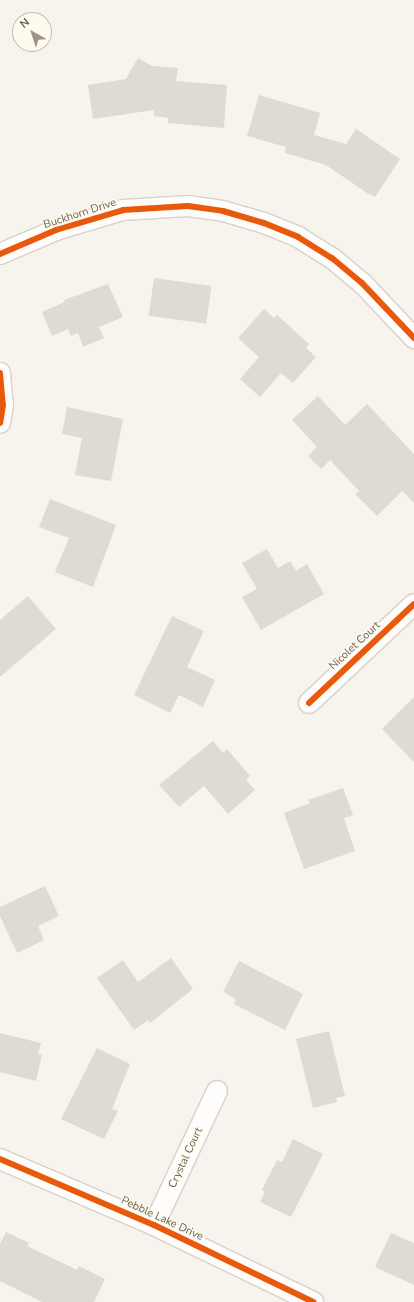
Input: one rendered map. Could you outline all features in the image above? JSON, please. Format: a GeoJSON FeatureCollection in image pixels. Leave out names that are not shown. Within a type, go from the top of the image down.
{"type":"FeatureCollection","features":[{"type":"Feature","properties":{"kind":"street","name":"Buckhorn Drive"},"geometry":{"type":"LineString","coordinates":[[0,254],[56,230],[123,210],[188,206],[223,211],[284,231],[332,258],[362,283],[414,338]]}},
{"type":"Feature","properties":{"kind":"street"},"geometry":{"type":"LineString","coordinates":[[0,373],[3,405],[0,423]]}},
{"type":"Feature","properties":{"kind":"street","name":"Nicolet Court"},"geometry":{"type":"LineString","coordinates":[[309,702],[414,604]]}},
{"type":"Feature","properties":{"kind":"street","name":"Crystal Court"},"geometry":{"type":"LineString","coordinates":[[154,1225],[217,1091]]}},
{"type":"Feature","properties":{"kind":"street","name":"Pebble Lake Drive"},"geometry":{"type":"LineString","coordinates":[[0,1159],[154,1225],[313,1302]]}},
{"type":"Feature","properties":{"kind":"building"},"geometry":{"type":"Polygon","coordinates":[[[138,58],[152,66],[178,68],[176,81],[227,85],[224,128],[168,123],[168,118],[154,116],[154,110],[93,119],[88,85],[126,79],[138,58]]]}},
{"type":"Feature","properties":{"kind":"building"},"geometry":{"type":"Polygon","coordinates":[[[259,95],[320,113],[314,135],[346,144],[356,129],[400,159],[375,197],[326,165],[285,153],[286,147],[247,136],[259,95]]]}},
{"type":"Feature","properties":{"kind":"building"},"geometry":{"type":"Polygon","coordinates":[[[154,278],[211,286],[206,324],[149,316],[154,278]]]}},
{"type":"Feature","properties":{"kind":"building"},"geometry":{"type":"Polygon","coordinates":[[[108,284],[123,317],[99,327],[104,338],[83,347],[78,333],[71,336],[68,329],[52,336],[42,312],[65,302],[64,300],[108,284]]]}},
{"type":"Feature","properties":{"kind":"building"},"geometry":{"type":"Polygon","coordinates":[[[264,309],[274,318],[277,315],[309,344],[306,348],[316,357],[293,383],[281,373],[260,397],[240,379],[259,357],[238,338],[264,309]]]}},
{"type":"Feature","properties":{"kind":"building"},"geometry":{"type":"Polygon","coordinates":[[[318,396],[345,425],[367,404],[414,454],[414,503],[402,491],[377,516],[355,494],[359,491],[330,460],[321,469],[308,456],[317,447],[292,420],[318,396]]]}},
{"type":"Feature","properties":{"kind":"building"},"geometry":{"type":"Polygon","coordinates":[[[67,407],[123,419],[111,481],[75,475],[82,438],[62,434],[67,407]]]}},
{"type":"Feature","properties":{"kind":"building"},"geometry":{"type":"Polygon","coordinates":[[[50,499],[116,525],[93,587],[55,572],[69,538],[39,527],[50,499]]]}},
{"type":"Feature","properties":{"kind":"building"},"geometry":{"type":"Polygon","coordinates":[[[267,549],[278,568],[290,561],[296,571],[307,564],[324,594],[261,630],[242,597],[257,589],[242,563],[267,549]]]}},
{"type":"Feature","properties":{"kind":"building"},"geometry":{"type":"Polygon","coordinates":[[[28,596],[56,629],[0,677],[0,620],[28,596]]]}},
{"type":"Feature","properties":{"kind":"building"},"geometry":{"type":"Polygon","coordinates":[[[172,616],[204,631],[187,667],[215,680],[203,707],[179,695],[170,713],[134,695],[172,616]]]}},
{"type":"Feature","properties":{"kind":"building"},"geometry":{"type":"Polygon","coordinates":[[[414,697],[414,762],[382,729],[414,697]]]}},
{"type":"Feature","properties":{"kind":"building"},"geometry":{"type":"Polygon","coordinates":[[[213,741],[223,753],[227,749],[250,776],[246,780],[255,790],[228,814],[204,786],[179,807],[159,785],[213,741]]]}},
{"type":"Feature","properties":{"kind":"building"},"geometry":{"type":"Polygon","coordinates":[[[343,788],[353,815],[344,818],[355,851],[304,869],[284,813],[310,803],[308,800],[343,788]]]}},
{"type":"Feature","properties":{"kind":"building"},"geometry":{"type":"Polygon","coordinates":[[[45,886],[59,916],[38,926],[44,940],[17,953],[0,916],[0,907],[45,886]]]}},
{"type":"Feature","properties":{"kind":"building"},"geometry":{"type":"Polygon","coordinates":[[[171,958],[193,989],[150,1023],[148,1020],[134,1030],[97,978],[123,960],[138,982],[171,958]]]}},
{"type":"Feature","properties":{"kind":"building"},"geometry":{"type":"Polygon","coordinates":[[[239,961],[303,994],[285,1030],[234,1004],[236,999],[223,992],[239,961]]]}},
{"type":"Feature","properties":{"kind":"building"},"geometry":{"type":"Polygon","coordinates":[[[329,1031],[345,1096],[336,1098],[337,1102],[313,1108],[296,1039],[329,1031]]]}},
{"type":"Feature","properties":{"kind":"building"},"geometry":{"type":"Polygon","coordinates":[[[0,1033],[41,1043],[38,1054],[42,1055],[36,1081],[0,1072],[0,1033]]]}},
{"type":"Feature","properties":{"kind":"building"},"geometry":{"type":"Polygon","coordinates":[[[97,1048],[130,1064],[112,1109],[118,1111],[104,1139],[61,1119],[97,1048]]]}},
{"type":"Feature","properties":{"kind":"building"},"geometry":{"type":"Polygon","coordinates":[[[293,1139],[323,1154],[291,1217],[260,1202],[265,1192],[262,1190],[277,1160],[282,1162],[293,1139]]]}},
{"type":"Feature","properties":{"kind":"building"},"geometry":{"type":"Polygon","coordinates":[[[6,1232],[29,1243],[27,1246],[77,1270],[79,1266],[105,1279],[94,1302],[42,1302],[0,1281],[0,1244],[6,1232]]]}},
{"type":"Feature","properties":{"kind":"building"},"geometry":{"type":"Polygon","coordinates":[[[391,1233],[414,1243],[414,1285],[375,1267],[391,1233]]]}},
{"type":"Feature","properties":{"kind":"cycle path"},"geometry":{"type":"LineString","coordinates":[[0,254],[56,230],[123,210],[188,206],[223,211],[264,223],[298,237],[332,258],[362,283],[414,338]]}},
{"type":"Feature","properties":{"kind":"cycle path"},"geometry":{"type":"LineString","coordinates":[[0,373],[3,405],[0,423]]}},
{"type":"Feature","properties":{"kind":"cycle path"},"geometry":{"type":"LineString","coordinates":[[309,703],[414,604]]}},
{"type":"Feature","properties":{"kind":"cycle path"},"geometry":{"type":"LineString","coordinates":[[0,1159],[154,1225],[313,1302]]}}]}
